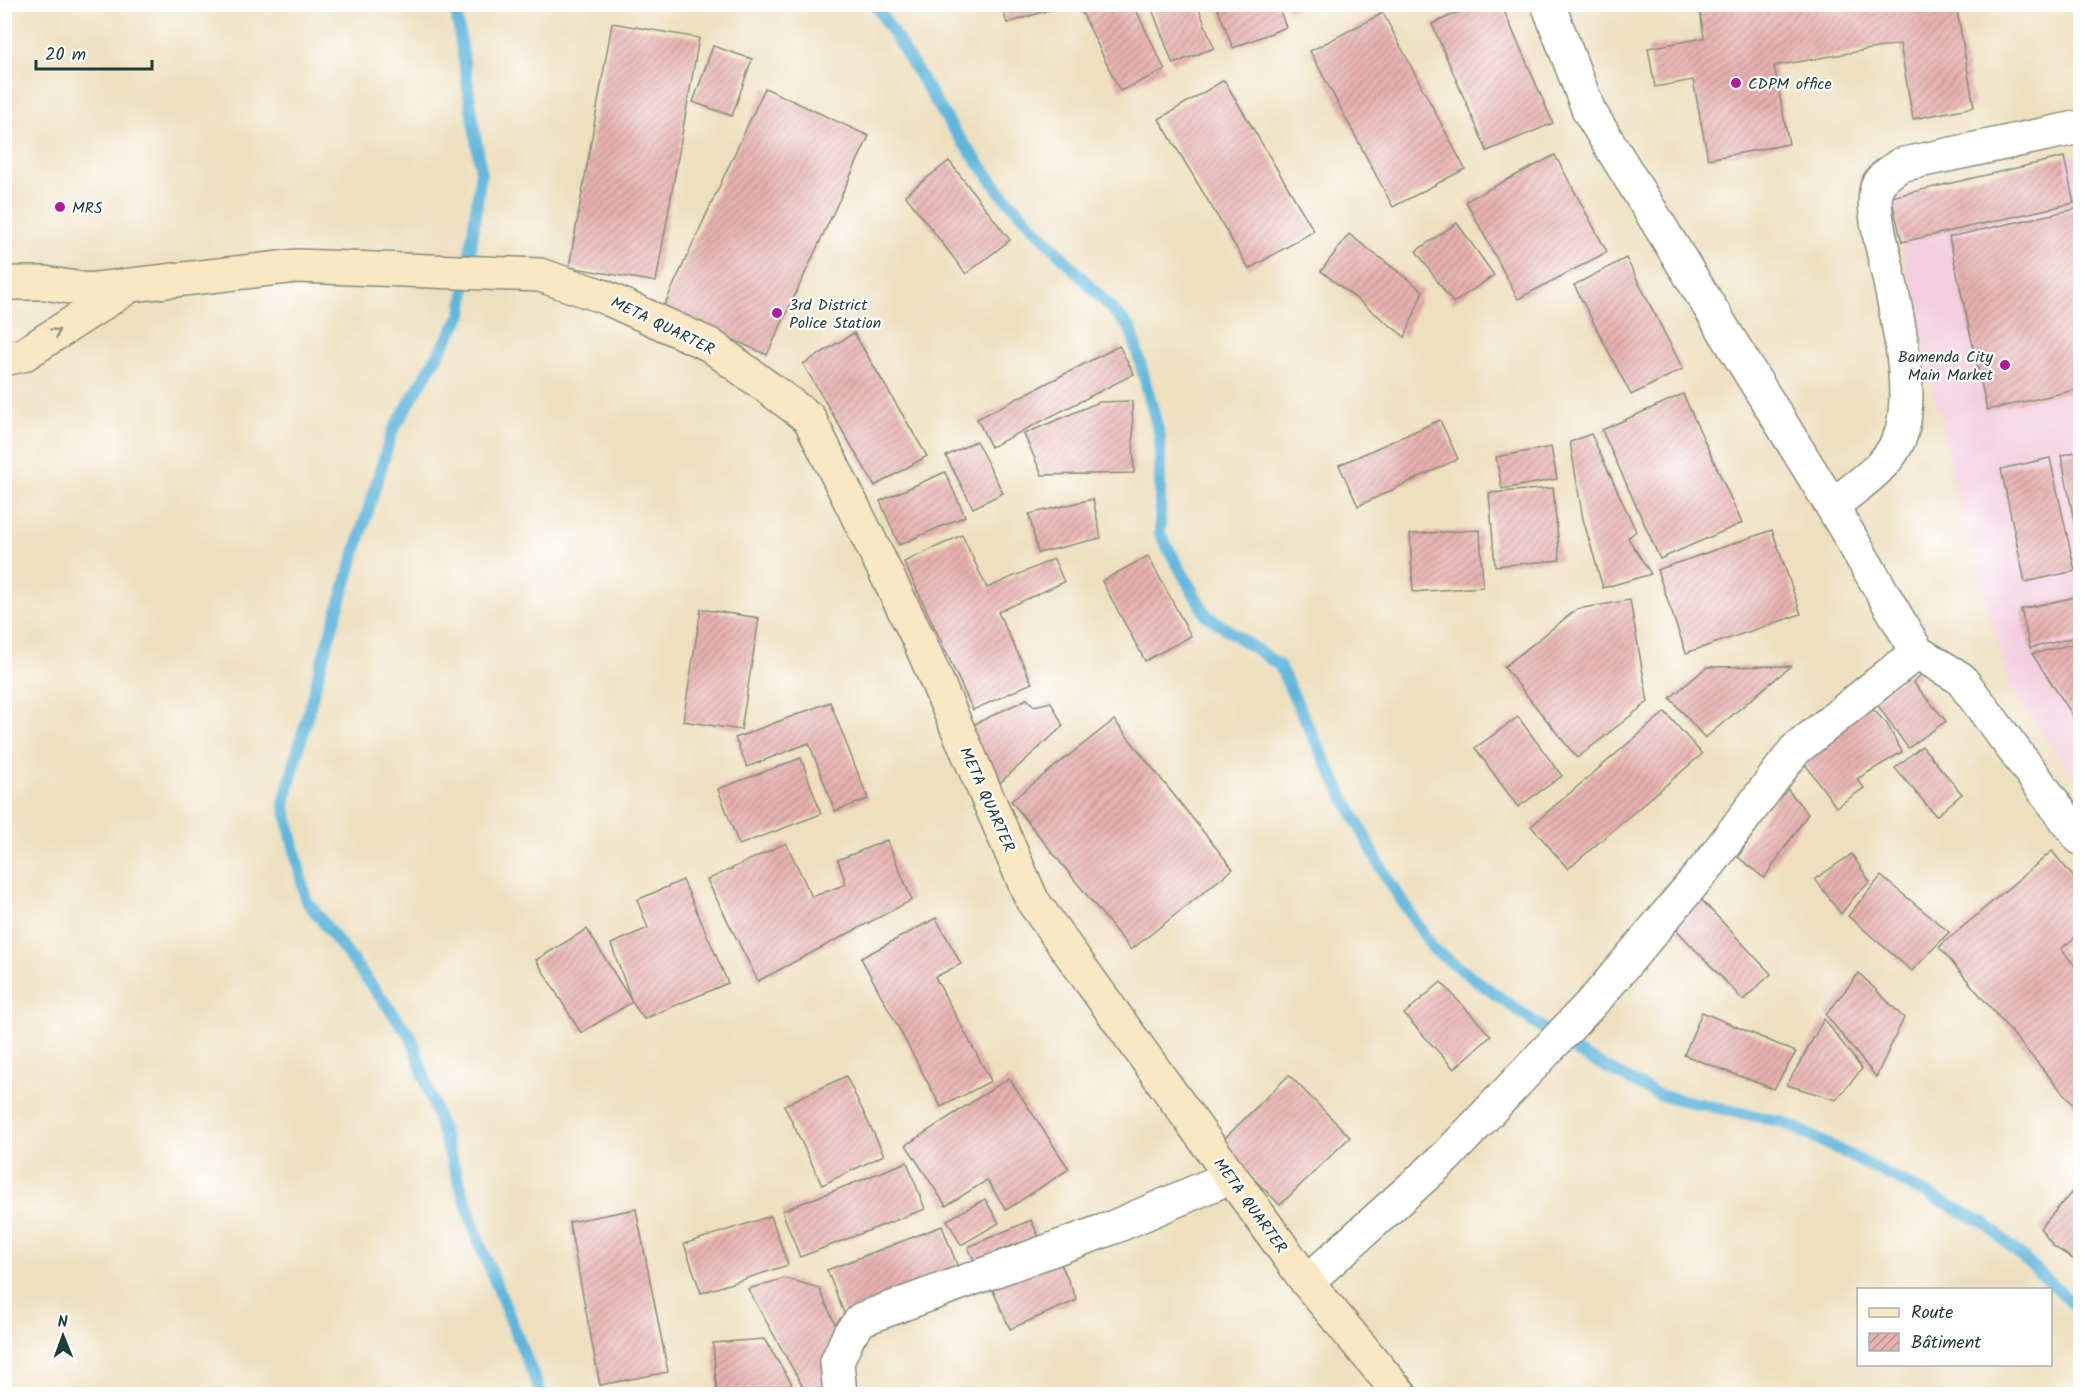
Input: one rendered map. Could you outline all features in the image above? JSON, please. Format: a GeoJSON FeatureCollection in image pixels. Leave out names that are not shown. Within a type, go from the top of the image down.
{"type":"FeatureCollection","features":[{"type":"Feature","properties":{"kind":"main road","name":"META QUARTER"},"geometry":{"type":"LineString","coordinates":[[4,284],[45,283],[88,290],[297,266],[540,275],[602,296],[710,345],[809,418],[918,638],[1032,900],[1306,1282],[1400,1395]]}},
{"type":"Feature","properties":{"kind":"main road"},"geometry":{"type":"LineString","coordinates":[[4,359],[23,355],[132,284]]}},
{"type":"Feature","properties":{"kind":"street"},"geometry":{"type":"LineString","coordinates":[[1548,4],[1589,111],[1832,506],[1917,652],[1960,678],[2080,838]]}},
{"type":"Feature","properties":{"kind":"street"},"geometry":{"type":"LineString","coordinates":[[1832,506],[1882,465],[1899,438],[1907,405],[1901,339],[1876,221],[1877,187],[1887,174],[1900,165],[2080,127]]}},
{"type":"Feature","properties":{"kind":"street"},"geometry":{"type":"LineString","coordinates":[[1306,1282],[1447,1156],[1600,994],[1710,863],[1795,750],[1917,652]]}},
{"type":"Feature","properties":{"kind":"street"},"geometry":{"type":"LineString","coordinates":[[840,1395],[837,1362],[849,1335],[862,1318],[1114,1227],[1230,1178]]}},
{"type":"Feature","properties":{"kind":"shaded area","name":"Bamenda City Main Market"},"geometry":{"type":"Polygon","coordinates":[[[2080,154],[2080,787],[2010,687],[1955,488],[1891,197],[2080,154]]]}},
{"type":"Feature","properties":{"kind":"building"},"geometry":{"type":"Polygon","coordinates":[[[1001,4],[1066,4],[1066,5],[1007,23],[1001,4]]]}},
{"type":"Feature","properties":{"kind":"building"},"geometry":{"type":"Polygon","coordinates":[[[1088,4],[1133,4],[1165,70],[1120,91],[1080,8],[1088,4]]]}},
{"type":"Feature","properties":{"kind":"building"},"geometry":{"type":"Polygon","coordinates":[[[1150,4],[1197,4],[1214,48],[1173,64],[1150,4]]]}},
{"type":"Feature","properties":{"kind":"building"},"geometry":{"type":"Polygon","coordinates":[[[1216,4],[1277,4],[1286,27],[1233,48],[1216,4]]]}},
{"type":"Feature","properties":{"kind":"building"},"geometry":{"type":"Polygon","coordinates":[[[1286,4],[1305,4],[1305,5],[1288,11],[1286,4]]]}},
{"type":"Feature","properties":{"kind":"building"},"geometry":{"type":"Polygon","coordinates":[[[1477,4],[1501,4],[1553,123],[1487,151],[1432,24],[1477,4]]]}},
{"type":"Feature","properties":{"kind":"building","name":"CDPM office"},"geometry":{"type":"Polygon","coordinates":[[[1699,4],[1956,4],[1974,107],[1913,119],[1900,44],[1774,66],[1789,144],[1708,159],[1693,80],[1655,87],[1648,48],[1704,38],[1699,4]]]}},
{"type":"Feature","properties":{"kind":"building"},"geometry":{"type":"Polygon","coordinates":[[[1383,13],[1465,169],[1393,207],[1310,51],[1383,13]]]}},
{"type":"Feature","properties":{"kind":"building"},"geometry":{"type":"Polygon","coordinates":[[[612,23],[699,38],[656,282],[569,267],[612,23]]]}},
{"type":"Feature","properties":{"kind":"building"},"geometry":{"type":"Polygon","coordinates":[[[713,46],[752,59],[732,116],[693,102],[713,46]]]}},
{"type":"Feature","properties":{"kind":"building"},"geometry":{"type":"Polygon","coordinates":[[[1224,80],[1314,231],[1249,269],[1159,119],[1224,80]]]}},
{"type":"Feature","properties":{"kind":"building"},"geometry":{"type":"Polygon","coordinates":[[[765,88],[869,136],[767,355],[663,308],[765,88]]]}},
{"type":"Feature","properties":{"kind":"building"},"geometry":{"type":"Polygon","coordinates":[[[1555,155],[1607,252],[1518,299],[1466,201],[1555,155]]]}},
{"type":"Feature","properties":{"kind":"building"},"geometry":{"type":"Polygon","coordinates":[[[2064,157],[2074,203],[1902,242],[1891,197],[2064,157]]]}},
{"type":"Feature","properties":{"kind":"building"},"geometry":{"type":"Polygon","coordinates":[[[949,161],[1010,240],[966,274],[905,195],[949,161]]]}},
{"type":"Feature","properties":{"kind":"building"},"geometry":{"type":"Polygon","coordinates":[[[2080,208],[2080,389],[1987,410],[1949,237],[2080,208]]]}},
{"type":"Feature","properties":{"kind":"building"},"geometry":{"type":"Polygon","coordinates":[[[1457,223],[1494,275],[1453,303],[1416,251],[1457,223]]]}},
{"type":"Feature","properties":{"kind":"building"},"geometry":{"type":"Polygon","coordinates":[[[1349,234],[1423,291],[1405,337],[1321,271],[1349,234]]]}},
{"type":"Feature","properties":{"kind":"building"},"geometry":{"type":"Polygon","coordinates":[[[1626,258],[1683,369],[1631,395],[1574,285],[1626,258]]]}},
{"type":"Feature","properties":{"kind":"building"},"geometry":{"type":"Polygon","coordinates":[[[854,333],[927,456],[875,486],[803,364],[854,333]]]}},
{"type":"Feature","properties":{"kind":"building"},"geometry":{"type":"Polygon","coordinates":[[[1119,346],[1134,374],[991,447],[977,419],[1119,346]]]}},
{"type":"Feature","properties":{"kind":"building"},"geometry":{"type":"Polygon","coordinates":[[[1683,394],[1742,523],[1660,559],[1602,430],[1683,394]]]}},
{"type":"Feature","properties":{"kind":"building"},"geometry":{"type":"Polygon","coordinates":[[[1132,401],[1134,473],[1042,475],[1024,434],[1099,402],[1132,401]]]}},
{"type":"Feature","properties":{"kind":"building"},"geometry":{"type":"Polygon","coordinates":[[[1440,420],[1458,459],[1358,506],[1339,465],[1440,420]]]}},
{"type":"Feature","properties":{"kind":"building"},"geometry":{"type":"Polygon","coordinates":[[[1591,434],[1636,531],[1628,538],[1651,574],[1603,588],[1583,519],[1570,442],[1591,434]]]}},
{"type":"Feature","properties":{"kind":"building"},"geometry":{"type":"Polygon","coordinates":[[[976,441],[1003,493],[973,508],[946,456],[976,441]]]}},
{"type":"Feature","properties":{"kind":"building"},"geometry":{"type":"Polygon","coordinates":[[[1551,447],[1557,479],[1502,489],[1496,457],[1551,447]]]}},
{"type":"Feature","properties":{"kind":"building"},"geometry":{"type":"Polygon","coordinates":[[[2080,451],[2080,546],[2079,546],[2061,455],[2080,451]]]}},
{"type":"Feature","properties":{"kind":"building"},"geometry":{"type":"Polygon","coordinates":[[[2050,458],[2075,571],[2025,582],[2001,469],[2050,458]]]}},
{"type":"Feature","properties":{"kind":"building"},"geometry":{"type":"Polygon","coordinates":[[[945,472],[965,516],[899,545],[880,501],[945,472]]]}},
{"type":"Feature","properties":{"kind":"building"},"geometry":{"type":"Polygon","coordinates":[[[1553,488],[1560,560],[1495,566],[1489,493],[1553,488]]]}},
{"type":"Feature","properties":{"kind":"building"},"geometry":{"type":"Polygon","coordinates":[[[1093,499],[1101,538],[1038,553],[1029,514],[1093,499]]]}},
{"type":"Feature","properties":{"kind":"building"},"geometry":{"type":"Polygon","coordinates":[[[1480,530],[1483,587],[1413,592],[1410,534],[1480,530]]]}},
{"type":"Feature","properties":{"kind":"building"},"geometry":{"type":"Polygon","coordinates":[[[1772,530],[1801,614],[1686,653],[1657,570],[1772,530]]]}},
{"type":"Feature","properties":{"kind":"building"},"geometry":{"type":"Polygon","coordinates":[[[962,535],[987,588],[1054,559],[1064,582],[998,612],[1032,683],[973,710],[904,562],[962,535]]]}},
{"type":"Feature","properties":{"kind":"building"},"geometry":{"type":"Polygon","coordinates":[[[1148,556],[1191,636],[1145,661],[1102,581],[1148,556]]]}},
{"type":"Feature","properties":{"kind":"building"},"geometry":{"type":"Polygon","coordinates":[[[2080,596],[2080,636],[2030,648],[2021,609],[2080,596]]]}},
{"type":"Feature","properties":{"kind":"building"},"geometry":{"type":"Polygon","coordinates":[[[1630,600],[1648,702],[1577,758],[1504,667],[1577,609],[1630,600]]]}},
{"type":"Feature","properties":{"kind":"building"},"geometry":{"type":"Polygon","coordinates":[[[701,609],[759,618],[741,730],[683,721],[701,609]]]}},
{"type":"Feature","properties":{"kind":"building"},"geometry":{"type":"Polygon","coordinates":[[[2077,643],[2080,648],[2080,726],[2032,654],[2077,643]]]}},
{"type":"Feature","properties":{"kind":"building"},"geometry":{"type":"Polygon","coordinates":[[[1791,666],[1705,738],[1670,698],[1707,667],[1791,666]]]}},
{"type":"Feature","properties":{"kind":"building"},"geometry":{"type":"Polygon","coordinates":[[[1915,668],[1921,675],[1913,682],[1946,721],[1908,748],[1874,700],[1915,668]]]}},
{"type":"Feature","properties":{"kind":"building"},"geometry":{"type":"Polygon","coordinates":[[[1027,699],[1034,706],[1051,702],[1063,726],[991,791],[962,730],[1027,699]]]}},
{"type":"Feature","properties":{"kind":"building"},"geometry":{"type":"Polygon","coordinates":[[[1865,701],[1887,724],[1902,752],[1857,779],[1864,788],[1836,807],[1795,750],[1865,701]]]}},
{"type":"Feature","properties":{"kind":"building"},"geometry":{"type":"Polygon","coordinates":[[[830,702],[868,799],[835,811],[809,743],[747,767],[735,738],[830,702]]]}},
{"type":"Feature","properties":{"kind":"building"},"geometry":{"type":"Polygon","coordinates":[[[1665,712],[1702,754],[1568,869],[1531,826],[1665,712]]]}},
{"type":"Feature","properties":{"kind":"building"},"geometry":{"type":"Polygon","coordinates":[[[1518,717],[1562,776],[1518,807],[1475,748],[1518,717]]]}},
{"type":"Feature","properties":{"kind":"building"},"geometry":{"type":"Polygon","coordinates":[[[1114,720],[1233,869],[1131,950],[1011,801],[1114,720]]]}},
{"type":"Feature","properties":{"kind":"building"},"geometry":{"type":"Polygon","coordinates":[[[1922,746],[1962,794],[1936,816],[1895,768],[1922,746]]]}},
{"type":"Feature","properties":{"kind":"building"},"geometry":{"type":"Polygon","coordinates":[[[801,758],[821,814],[739,845],[718,789],[801,758]]]}},
{"type":"Feature","properties":{"kind":"building"},"geometry":{"type":"Polygon","coordinates":[[[1784,785],[1808,814],[1764,878],[1738,857],[1784,785]]]}},
{"type":"Feature","properties":{"kind":"building"},"geometry":{"type":"Polygon","coordinates":[[[887,840],[912,900],[758,981],[707,880],[786,843],[812,897],[846,884],[838,860],[887,840]]]}},
{"type":"Feature","properties":{"kind":"building"},"geometry":{"type":"Polygon","coordinates":[[[2052,851],[2080,885],[2080,933],[2061,949],[2080,972],[2080,1113],[1939,947],[2052,851]]]}},
{"type":"Feature","properties":{"kind":"building"},"geometry":{"type":"Polygon","coordinates":[[[1852,854],[1870,882],[1841,914],[1815,879],[1852,854]]]}},
{"type":"Feature","properties":{"kind":"building"},"geometry":{"type":"Polygon","coordinates":[[[1881,876],[1949,932],[1912,971],[1848,916],[1881,876]]]}},
{"type":"Feature","properties":{"kind":"building"},"geometry":{"type":"Polygon","coordinates":[[[683,880],[728,983],[644,1019],[632,1002],[611,944],[648,928],[637,900],[683,880]]]}},
{"type":"Feature","properties":{"kind":"building"},"geometry":{"type":"Polygon","coordinates":[[[1698,896],[1771,974],[1743,1000],[1670,923],[1698,896]]]}},
{"type":"Feature","properties":{"kind":"building"},"geometry":{"type":"Polygon","coordinates":[[[936,918],[961,964],[935,977],[991,1081],[941,1107],[861,958],[936,918]]]}},
{"type":"Feature","properties":{"kind":"building"},"geometry":{"type":"Polygon","coordinates":[[[587,929],[632,1002],[581,1033],[536,960],[587,929]]]}},
{"type":"Feature","properties":{"kind":"building"},"geometry":{"type":"Polygon","coordinates":[[[1859,973],[1904,1018],[1876,1077],[1826,1015],[1859,973]]]}},
{"type":"Feature","properties":{"kind":"building"},"geometry":{"type":"Polygon","coordinates":[[[1441,982],[1491,1036],[1454,1069],[1404,1014],[1441,982]]]}},
{"type":"Feature","properties":{"kind":"building"},"geometry":{"type":"Polygon","coordinates":[[[1702,1012],[1796,1052],[1774,1089],[1684,1055],[1702,1012]]]}},
{"type":"Feature","properties":{"kind":"building"},"geometry":{"type":"Polygon","coordinates":[[[1824,1019],[1862,1069],[1836,1100],[1787,1085],[1824,1019]]]}},
{"type":"Feature","properties":{"kind":"building"},"geometry":{"type":"Polygon","coordinates":[[[1289,1075],[1350,1137],[1280,1205],[1219,1144],[1289,1075]]]}},
{"type":"Feature","properties":{"kind":"building"},"geometry":{"type":"Polygon","coordinates":[[[846,1076],[884,1155],[822,1185],[784,1105],[846,1076]]]}},
{"type":"Feature","properties":{"kind":"building"},"geometry":{"type":"Polygon","coordinates":[[[1009,1078],[1069,1169],[1006,1210],[987,1180],[946,1206],[906,1145],[1009,1078]]]}},
{"type":"Feature","properties":{"kind":"building"},"geometry":{"type":"Polygon","coordinates":[[[907,1162],[925,1209],[800,1257],[782,1211],[907,1162]]]}},
{"type":"Feature","properties":{"kind":"building"},"geometry":{"type":"Polygon","coordinates":[[[2080,1183],[2080,1250],[2073,1259],[2053,1246],[2040,1228],[2080,1183]]]}},
{"type":"Feature","properties":{"kind":"building"},"geometry":{"type":"Polygon","coordinates":[[[985,1199],[999,1223],[961,1245],[947,1220],[985,1199]]]}},
{"type":"Feature","properties":{"kind":"building"},"geometry":{"type":"Polygon","coordinates":[[[636,1209],[668,1372],[600,1385],[569,1222],[636,1209]]]}},
{"type":"Feature","properties":{"kind":"building"},"geometry":{"type":"Polygon","coordinates":[[[771,1216],[788,1265],[701,1293],[684,1244],[771,1216]]]}},
{"type":"Feature","properties":{"kind":"building"},"geometry":{"type":"Polygon","coordinates":[[[1031,1220],[1041,1242],[978,1270],[968,1247],[1031,1220]]]}},
{"type":"Feature","properties":{"kind":"building"},"geometry":{"type":"Polygon","coordinates":[[[942,1226],[959,1270],[844,1313],[827,1270],[942,1226]]]}},
{"type":"Feature","properties":{"kind":"building"},"geometry":{"type":"Polygon","coordinates":[[[1058,1257],[1077,1300],[1010,1329],[991,1286],[1058,1257]]]}},
{"type":"Feature","properties":{"kind":"building"},"geometry":{"type":"Polygon","coordinates":[[[785,1278],[819,1288],[839,1333],[829,1394],[807,1394],[748,1289],[785,1278]]]}},
{"type":"Feature","properties":{"kind":"building"},"geometry":{"type":"Polygon","coordinates":[[[764,1339],[791,1382],[792,1394],[717,1394],[713,1343],[764,1339]]]}},
{"type":"Feature","properties":{"kind":"waterway"},"geometry":{"type":"LineString","coordinates":[[455,4],[481,172],[462,314],[392,432],[322,661],[284,803],[306,900],[411,1037],[479,1242],[541,1394]]}},
{"type":"Feature","properties":{"kind":"waterway"},"geometry":{"type":"LineString","coordinates":[[875,4],[953,129],[1001,193],[1131,329],[1160,437],[1160,534],[1206,615],[1279,665],[1325,761],[1385,875],[1434,950],[1573,1050],[1659,1095],[1783,1122],[1985,1223],[2080,1310]]}},
{"type":"Feature","properties":{"kind":"place","name":"CDPM office"},"geometry":{"type":"Point","coordinates":[1736,83]}},
{"type":"Feature","properties":{"kind":"place","name":"MRS"},"geometry":{"type":"Point","coordinates":[60,207]}},
{"type":"Feature","properties":{"kind":"place","name":"3rd District Police Station"},"geometry":{"type":"Point","coordinates":[777,313]}},
{"type":"Feature","properties":{"kind":"place","name":"Bamenda City Main Market"},"geometry":{"type":"Point","coordinates":[2005,365]}}]}
